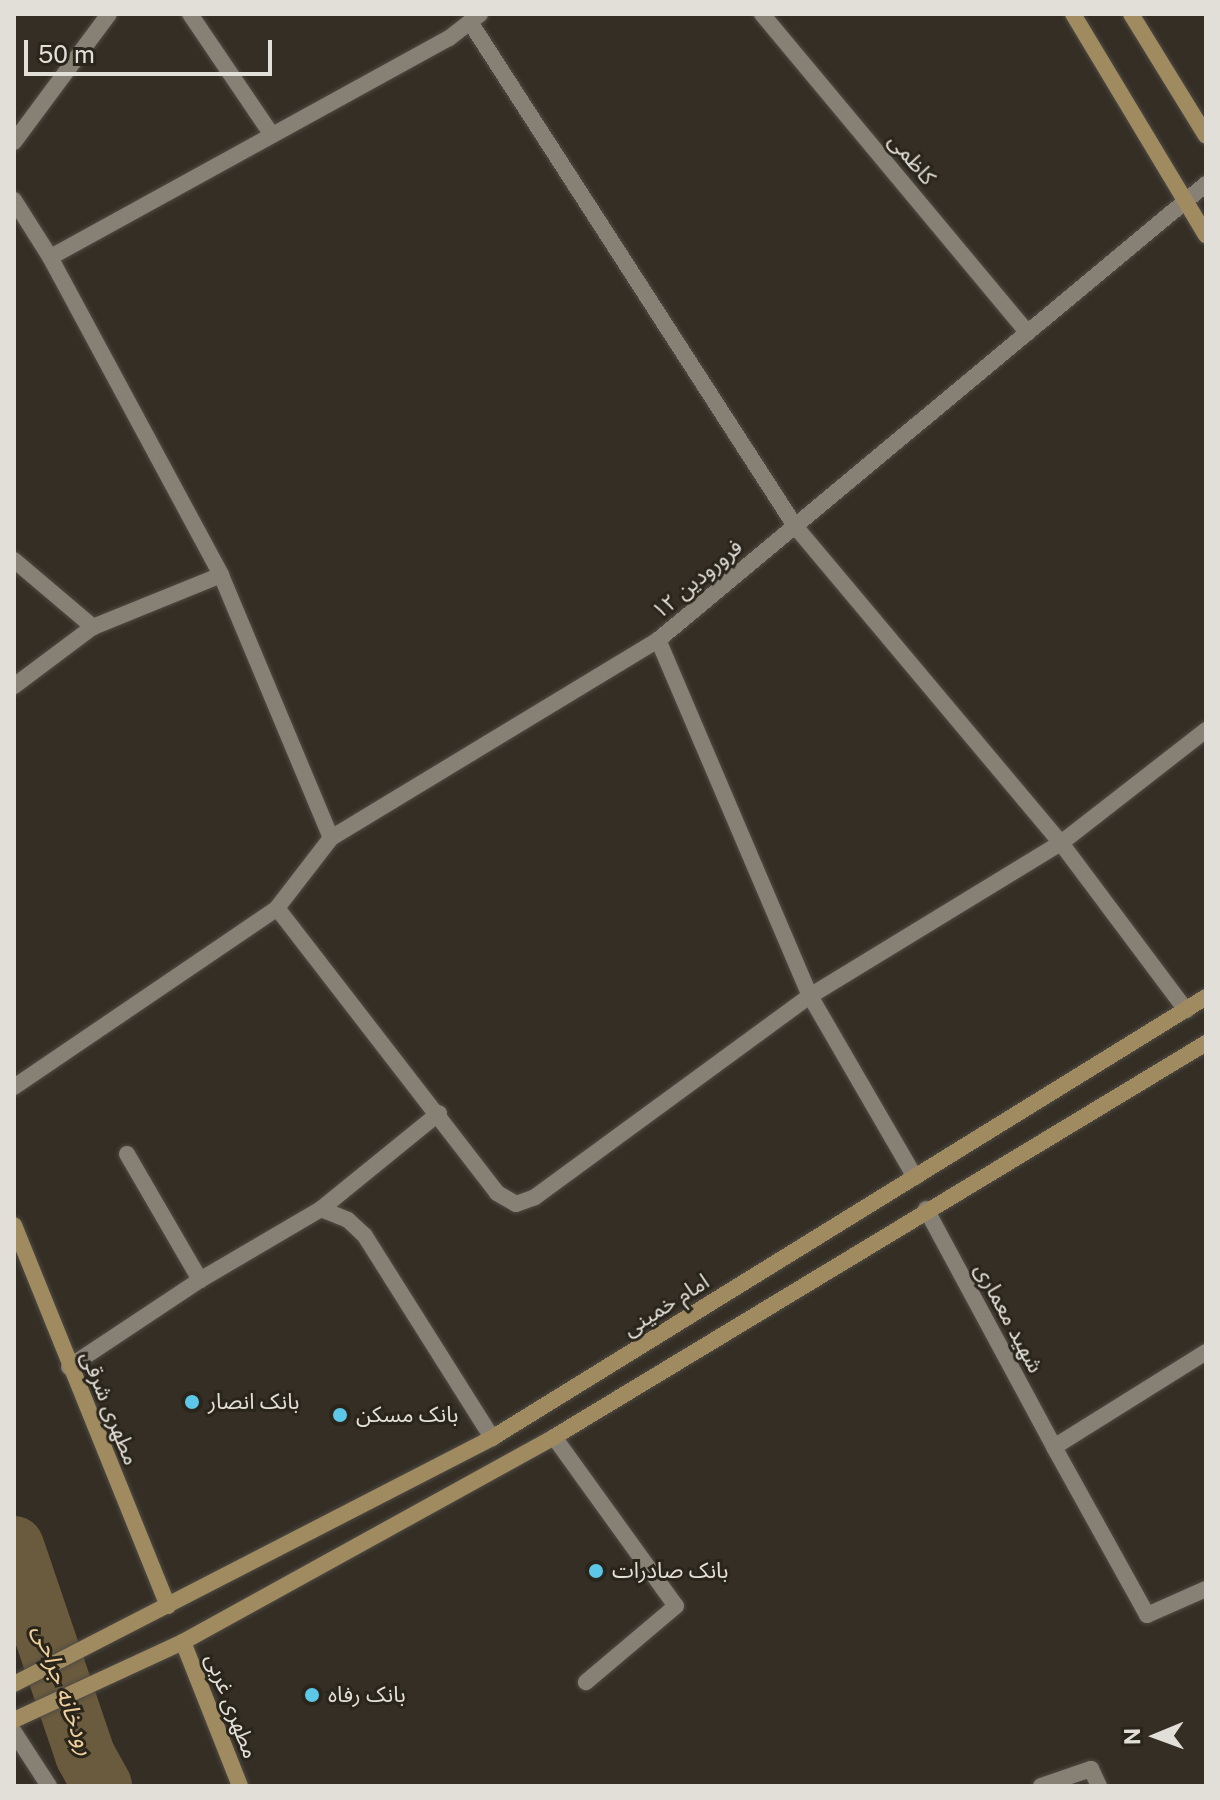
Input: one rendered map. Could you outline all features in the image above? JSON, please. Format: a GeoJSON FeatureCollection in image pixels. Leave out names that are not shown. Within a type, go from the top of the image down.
{"type":"FeatureCollection","features":[{"type":"Feature","properties":{"kind":"main road"},"geometry":{"type":"LineString","coordinates":[[1073,14],[1206,235]]}},
{"type":"Feature","properties":{"kind":"main road"},"geometry":{"type":"LineString","coordinates":[[1131,14],[1206,136]]}},
{"type":"Feature","properties":{"kind":"main road","name":"امام خمینی"},"geometry":{"type":"LineString","coordinates":[[17,1683],[492,1438],[1206,997]]}},
{"type":"Feature","properties":{"kind":"main road"},"geometry":{"type":"LineString","coordinates":[[14,1720],[183,1642],[554,1437],[926,1209],[1206,1043]]}},
{"type":"Feature","properties":{"kind":"main road","name":"مطهری شرقی"},"geometry":{"type":"LineString","coordinates":[[14,1225],[168,1606]]}},
{"type":"Feature","properties":{"kind":"main road","name":"مطهری غربی"},"geometry":{"type":"LineString","coordinates":[[183,1642],[240,1786]]}},
{"type":"Feature","properties":{"kind":"street"},"geometry":{"type":"LineString","coordinates":[[14,142],[109,14]]}},
{"type":"Feature","properties":{"kind":"street"},"geometry":{"type":"LineString","coordinates":[[190,14],[272,135]]}},
{"type":"Feature","properties":{"kind":"street","name":"کاظمی"},"geometry":{"type":"LineString","coordinates":[[762,14],[1028,333]]}},
{"type":"Feature","properties":{"kind":"street"},"geometry":{"type":"LineString","coordinates":[[50,257],[272,135],[475,18],[795,526],[1061,843],[1186,1010]]}},
{"type":"Feature","properties":{"kind":"street","name":"۱۲ فرورودین"},"geometry":{"type":"LineString","coordinates":[[915,1177],[810,996],[658,640],[1206,184]]}},
{"type":"Feature","properties":{"kind":"street"},"geometry":{"type":"LineString","coordinates":[[14,200],[50,257],[221,575],[331,838]]}},
{"type":"Feature","properties":{"kind":"street"},"geometry":{"type":"LineString","coordinates":[[14,560],[93,627]]}},
{"type":"Feature","properties":{"kind":"street"},"geometry":{"type":"LineString","coordinates":[[14,686],[93,627],[221,575]]}},
{"type":"Feature","properties":{"kind":"street"},"geometry":{"type":"LineString","coordinates":[[14,1087],[277,908],[331,838],[658,640]]}},
{"type":"Feature","properties":{"kind":"street"},"geometry":{"type":"LineString","coordinates":[[277,908],[439,1113],[497,1193],[516,1204],[535,1197],[810,996],[1061,843],[1206,730]]}},
{"type":"Feature","properties":{"kind":"street"},"geometry":{"type":"LineString","coordinates":[[69,1367],[200,1280],[321,1209],[439,1113]]}},
{"type":"Feature","properties":{"kind":"street"},"geometry":{"type":"LineString","coordinates":[[127,1154],[200,1280]]}},
{"type":"Feature","properties":{"kind":"street"},"geometry":{"type":"LineString","coordinates":[[321,1209],[348,1220],[365,1236],[492,1438]]}},
{"type":"Feature","properties":{"kind":"street","name":"شهید معماری"},"geometry":{"type":"LineString","coordinates":[[926,1209],[1147,1615],[1206,1589]]}},
{"type":"Feature","properties":{"kind":"street"},"geometry":{"type":"LineString","coordinates":[[1054,1447],[1206,1352]]}},
{"type":"Feature","properties":{"kind":"street"},"geometry":{"type":"LineString","coordinates":[[554,1437],[676,1606],[586,1682]]}},
{"type":"Feature","properties":{"kind":"street"},"geometry":{"type":"LineString","coordinates":[[14,1732],[49,1786]]}},
{"type":"Feature","properties":{"kind":"street"},"geometry":{"type":"LineString","coordinates":[[1041,1786],[1091,1769],[1099,1786]]}},
{"type":"Feature","properties":{"kind":"waterway","name":"رودخانه جراحی"},"geometry":{"type":"LineString","coordinates":[[14,1546],[85,1755],[102,1786]]}},
{"type":"Feature","properties":{"kind":"place","name":"بانک انصار"},"geometry":{"type":"Point","coordinates":[192,1402]}},
{"type":"Feature","properties":{"kind":"place","name":"بانک مسکن"},"geometry":{"type":"Point","coordinates":[340,1415]}},
{"type":"Feature","properties":{"kind":"place","name":"بانک صادرات"},"geometry":{"type":"Point","coordinates":[596,1571]}},
{"type":"Feature","properties":{"kind":"place","name":"بانک رفاه"},"geometry":{"type":"Point","coordinates":[312,1695]}}]}
